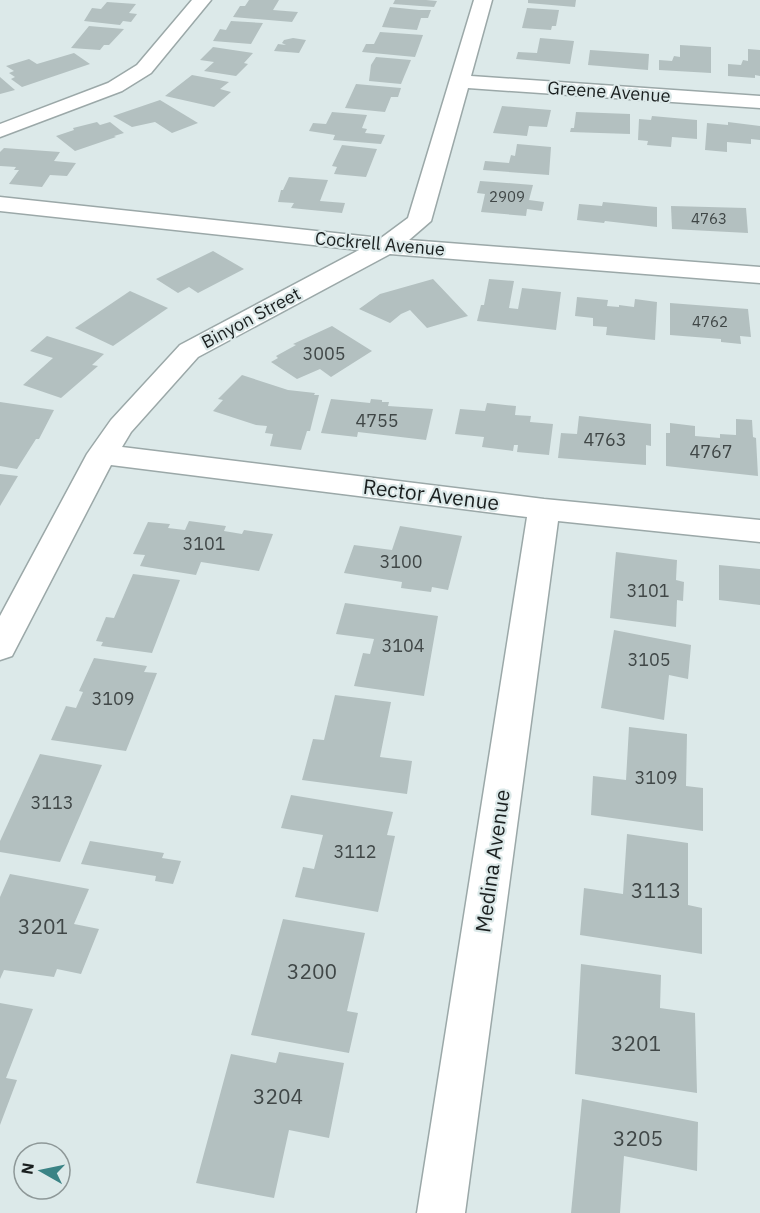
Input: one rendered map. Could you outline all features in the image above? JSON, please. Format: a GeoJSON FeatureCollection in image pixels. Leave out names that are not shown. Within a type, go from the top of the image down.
{"type":"FeatureCollection","features":[{"type":"Feature","properties":{"kind":"street"},"geometry":{"type":"LineString","coordinates":[[0,131],[115,87],[144,69],[201,0]]}},
{"type":"Feature","properties":{"kind":"street","name":"Binyon Street"},"geometry":{"type":"LineString","coordinates":[[0,647],[102,454],[122,426],[189,351],[386,246],[419,221],[483,0]]}},
{"type":"Feature","properties":{"kind":"street","name":"Greene Avenue"},"geometry":{"type":"LineString","coordinates":[[458,81],[760,102]]}},
{"type":"Feature","properties":{"kind":"street","name":"Cockrell Avenue"},"geometry":{"type":"LineString","coordinates":[[0,204],[386,246],[760,275]]}},
{"type":"Feature","properties":{"kind":"street","name":"Rector Avenue"},"geometry":{"type":"LineString","coordinates":[[102,454],[544,509],[760,531]]}},
{"type":"Feature","properties":{"kind":"street","name":"Medina Avenue"},"geometry":{"type":"LineString","coordinates":[[441,1213],[544,509]]}},
{"type":"Feature","properties":{"kind":"building"},"geometry":{"type":"Polygon","coordinates":[[[249,0],[279,0],[273,10],[298,12],[292,22],[233,17],[240,6],[245,6],[249,0]]]}},
{"type":"Feature","properties":{"kind":"building"},"geometry":{"type":"Polygon","coordinates":[[[395,0],[437,1],[434,7],[393,4],[395,0]]]}},
{"type":"Feature","properties":{"kind":"building"},"geometry":{"type":"Polygon","coordinates":[[[528,0],[576,0],[575,7],[528,3],[528,0]]]}},
{"type":"Feature","properties":{"kind":"building"},"geometry":{"type":"Polygon","coordinates":[[[107,2],[136,4],[129,13],[137,14],[131,22],[123,21],[120,25],[84,21],[92,8],[101,9],[107,2]]]}},
{"type":"Feature","properties":{"kind":"building"},"geometry":{"type":"Polygon","coordinates":[[[390,7],[431,10],[428,18],[421,18],[417,30],[382,27],[390,7]]]}},
{"type":"Feature","properties":{"kind":"building"},"geometry":{"type":"Polygon","coordinates":[[[527,8],[559,10],[556,26],[552,26],[551,30],[522,28],[527,8]]]}},
{"type":"Feature","properties":{"kind":"building"},"geometry":{"type":"Polygon","coordinates":[[[231,21],[263,23],[251,44],[213,41],[220,29],[226,30],[231,21]]]}},
{"type":"Feature","properties":{"kind":"building"},"geometry":{"type":"Polygon","coordinates":[[[89,26],[124,29],[109,45],[104,45],[100,50],[71,48],[89,26]]]}},
{"type":"Feature","properties":{"kind":"building"},"geometry":{"type":"Polygon","coordinates":[[[380,32],[423,35],[415,57],[362,52],[366,44],[374,44],[380,32]]]}},
{"type":"Feature","properties":{"kind":"building"},"geometry":{"type":"Polygon","coordinates":[[[293,38],[306,40],[299,53],[274,51],[278,44],[286,45],[282,43],[284,40],[293,38]]]}},
{"type":"Feature","properties":{"kind":"building"},"geometry":{"type":"Polygon","coordinates":[[[540,38],[574,41],[570,64],[516,59],[518,52],[537,53],[540,38]]]}},
{"type":"Feature","properties":{"kind":"building"},"geometry":{"type":"Polygon","coordinates":[[[680,45],[711,47],[711,73],[659,70],[659,60],[672,61],[674,56],[680,57],[680,45]]]}},
{"type":"Feature","properties":{"kind":"building"},"geometry":{"type":"Polygon","coordinates":[[[213,47],[253,53],[244,63],[248,64],[236,76],[204,71],[214,62],[200,60],[213,47]]]}},
{"type":"Feature","properties":{"kind":"building"},"geometry":{"type":"Polygon","coordinates":[[[748,49],[760,50],[760,76],[755,75],[755,78],[728,76],[728,64],[741,65],[743,60],[748,61],[748,49]]]}},
{"type":"Feature","properties":{"kind":"building"},"geometry":{"type":"Polygon","coordinates":[[[590,50],[649,54],[648,70],[588,65],[590,50]]]}},
{"type":"Feature","properties":{"kind":"building"},"geometry":{"type":"Polygon","coordinates":[[[74,53],[90,64],[22,87],[11,79],[15,77],[9,73],[14,71],[6,66],[29,59],[37,64],[74,53]]]}},
{"type":"Feature","properties":{"kind":"building"},"geometry":{"type":"Polygon","coordinates":[[[376,57],[411,60],[401,84],[369,81],[371,65],[376,57]]]}},
{"type":"Feature","properties":{"kind":"building"},"geometry":{"type":"Polygon","coordinates":[[[192,75],[229,82],[220,89],[231,92],[214,107],[165,96],[192,75]]]}},
{"type":"Feature","properties":{"kind":"building"},"geometry":{"type":"Polygon","coordinates":[[[0,77],[15,90],[0,94],[0,77]]]}},
{"type":"Feature","properties":{"kind":"building"},"geometry":{"type":"Polygon","coordinates":[[[356,84],[401,88],[398,97],[391,97],[385,112],[345,108],[356,84]]]}},
{"type":"Feature","properties":{"kind":"building"},"geometry":{"type":"Polygon","coordinates":[[[160,100],[198,123],[172,133],[155,122],[132,127],[113,116],[160,100]]]}},
{"type":"Feature","properties":{"kind":"building"},"geometry":{"type":"Polygon","coordinates":[[[502,106],[551,110],[547,127],[529,126],[527,136],[493,133],[502,106]]]}},
{"type":"Feature","properties":{"kind":"building"},"geometry":{"type":"Polygon","coordinates":[[[332,112],[367,115],[362,128],[367,129],[365,133],[385,135],[381,144],[333,140],[335,135],[309,131],[313,123],[326,124],[332,112]]]}},
{"type":"Feature","properties":{"kind":"building"},"geometry":{"type":"Polygon","coordinates":[[[576,112],[630,114],[630,134],[570,132],[571,128],[574,128],[576,112]]]}},
{"type":"Feature","properties":{"kind":"building"},"geometry":{"type":"Polygon","coordinates":[[[652,116],[697,120],[697,139],[672,137],[671,147],[647,145],[648,141],[638,140],[639,119],[651,120],[652,116]]]}},
{"type":"Feature","properties":{"kind":"building"},"geometry":{"type":"Polygon","coordinates":[[[97,122],[100,125],[110,122],[124,133],[75,151],[56,136],[74,130],[73,128],[97,122]]]}},
{"type":"Feature","properties":{"kind":"building"},"geometry":{"type":"Polygon","coordinates":[[[728,122],[760,126],[760,140],[751,139],[751,144],[727,142],[727,152],[705,150],[707,123],[728,125],[728,122]]]}},
{"type":"Feature","properties":{"kind":"building"},"geometry":{"type":"Polygon","coordinates":[[[517,144],[551,147],[549,175],[483,170],[485,161],[509,163],[511,155],[515,156],[517,144]]]}},
{"type":"Feature","properties":{"kind":"building"},"geometry":{"type":"Polygon","coordinates":[[[342,145],[377,149],[366,177],[334,174],[337,167],[332,166],[342,145]]]}},
{"type":"Feature","properties":{"kind":"building"},"geometry":{"type":"Polygon","coordinates":[[[4,148],[60,152],[54,161],[76,163],[67,176],[50,175],[42,187],[9,184],[19,170],[14,170],[16,167],[0,166],[0,152],[4,148]]]}},
{"type":"Feature","properties":{"kind":"building"},"geometry":{"type":"Polygon","coordinates":[[[289,177],[328,180],[320,201],[345,203],[342,213],[291,208],[294,203],[278,202],[281,190],[289,177]]]}},
{"type":"Feature","properties":{"kind":"building"},"geometry":{"type":"Polygon","coordinates":[[[480,181],[533,185],[529,200],[544,202],[542,211],[527,209],[526,216],[481,212],[485,194],[477,193],[480,181]]]}},
{"type":"Feature","properties":{"kind":"building"},"geometry":{"type":"Polygon","coordinates":[[[603,202],[657,207],[657,227],[577,220],[579,204],[602,206],[603,202]]]}},
{"type":"Feature","properties":{"kind":"building"},"geometry":{"type":"Polygon","coordinates":[[[671,206],[746,208],[748,233],[672,229],[671,206]]]}},
{"type":"Feature","properties":{"kind":"building"},"geometry":{"type":"Polygon","coordinates":[[[213,251],[244,269],[198,293],[189,287],[178,293],[156,279],[213,251]]]}},
{"type":"Feature","properties":{"kind":"building"},"geometry":{"type":"Polygon","coordinates":[[[433,279],[468,316],[427,328],[410,310],[390,323],[359,309],[380,294],[433,279]]]}},
{"type":"Feature","properties":{"kind":"building"},"geometry":{"type":"Polygon","coordinates":[[[489,279],[514,281],[509,308],[518,309],[522,288],[561,292],[556,330],[477,321],[481,305],[484,305],[489,279]]]}},
{"type":"Feature","properties":{"kind":"building"},"geometry":{"type":"Polygon","coordinates":[[[130,291],[168,308],[113,346],[75,328],[130,291]]]}},
{"type":"Feature","properties":{"kind":"building"},"geometry":{"type":"Polygon","coordinates":[[[577,297],[608,300],[607,306],[619,307],[619,305],[634,307],[635,299],[657,302],[655,340],[606,335],[607,327],[593,326],[593,318],[575,316],[577,297]]]}},
{"type":"Feature","properties":{"kind":"building"},"geometry":{"type":"Polygon","coordinates":[[[670,303],[748,309],[751,337],[740,336],[741,344],[721,342],[721,339],[670,335],[670,303]]]}},
{"type":"Feature","properties":{"kind":"building"},"geometry":{"type":"Polygon","coordinates":[[[332,326],[372,351],[331,377],[320,369],[297,379],[271,362],[278,358],[276,356],[296,345],[293,344],[332,326]]]}},
{"type":"Feature","properties":{"kind":"building"},"geometry":{"type":"Polygon","coordinates":[[[47,336],[104,354],[92,365],[98,366],[61,398],[23,385],[53,358],[30,351],[47,336]]]}},
{"type":"Feature","properties":{"kind":"building"},"geometry":{"type":"Polygon","coordinates":[[[242,375],[288,390],[319,395],[310,431],[307,431],[301,450],[270,446],[273,434],[265,433],[267,426],[256,425],[213,411],[223,400],[218,399],[242,375]]]}},
{"type":"Feature","properties":{"kind":"building"},"geometry":{"type":"Polygon","coordinates":[[[331,399],[370,403],[371,399],[382,400],[382,402],[389,402],[388,406],[433,409],[426,440],[358,432],[357,437],[321,433],[331,399]]]}},
{"type":"Feature","properties":{"kind":"building"},"geometry":{"type":"Polygon","coordinates":[[[0,402],[54,410],[39,439],[36,439],[17,469],[0,466],[0,402]]]}},
{"type":"Feature","properties":{"kind":"building"},"geometry":{"type":"Polygon","coordinates":[[[487,403],[516,406],[515,415],[531,416],[530,422],[553,424],[549,455],[517,452],[518,445],[514,445],[513,451],[482,447],[484,437],[455,434],[460,409],[485,411],[487,403]]]}},
{"type":"Feature","properties":{"kind":"building"},"geometry":{"type":"Polygon","coordinates":[[[579,416],[651,424],[651,446],[646,445],[646,465],[558,458],[561,433],[577,434],[579,416]]]}},
{"type":"Feature","properties":{"kind":"building"},"geometry":{"type":"Polygon","coordinates":[[[736,419],[752,420],[753,437],[756,438],[758,476],[666,466],[666,433],[670,433],[670,423],[695,426],[695,436],[720,438],[720,434],[736,435],[736,419]]]}},
{"type":"Feature","properties":{"kind":"building"},"geometry":{"type":"Polygon","coordinates":[[[0,474],[18,476],[0,506],[0,474]]]}},
{"type":"Feature","properties":{"kind":"building"},"geometry":{"type":"Polygon","coordinates":[[[189,521],[226,526],[224,531],[242,534],[244,530],[273,534],[259,571],[201,562],[196,575],[140,566],[145,555],[133,554],[148,522],[170,524],[168,528],[185,530],[189,521]]]}},
{"type":"Feature","properties":{"kind":"building"},"geometry":{"type":"Polygon","coordinates":[[[400,526],[462,536],[448,590],[432,587],[431,592],[401,588],[402,582],[344,573],[354,545],[392,550],[400,526]]]}},
{"type":"Feature","properties":{"kind":"building"},"geometry":{"type":"Polygon","coordinates":[[[616,552],[677,560],[676,580],[684,582],[683,601],[677,600],[676,627],[610,618],[616,552]]]}},
{"type":"Feature","properties":{"kind":"building"},"geometry":{"type":"Polygon","coordinates":[[[719,565],[760,569],[760,605],[719,600],[719,565]]]}},
{"type":"Feature","properties":{"kind":"building"},"geometry":{"type":"Polygon","coordinates":[[[133,574],[180,580],[152,653],[101,646],[103,642],[96,641],[106,617],[114,618],[133,574]]]}},
{"type":"Feature","properties":{"kind":"building"},"geometry":{"type":"Polygon","coordinates":[[[345,603],[438,616],[424,696],[354,686],[363,653],[370,654],[374,639],[336,634],[345,603]]]}},
{"type":"Feature","properties":{"kind":"building"},"geometry":{"type":"Polygon","coordinates":[[[614,630],[691,645],[688,679],[669,675],[664,720],[601,708],[614,630]]]}},
{"type":"Feature","properties":{"kind":"building"},"geometry":{"type":"Polygon","coordinates":[[[94,658],[147,666],[144,672],[157,673],[126,751],[51,740],[66,706],[76,708],[83,692],[79,691],[94,658]]]}},
{"type":"Feature","properties":{"kind":"building"},"geometry":{"type":"Polygon","coordinates":[[[335,695],[391,702],[380,757],[412,761],[407,794],[302,780],[313,739],[324,740],[335,695]]]}},
{"type":"Feature","properties":{"kind":"building"},"geometry":{"type":"Polygon","coordinates":[[[629,727],[687,734],[686,786],[703,788],[703,831],[591,815],[593,776],[626,780],[629,727]]]}},
{"type":"Feature","properties":{"kind":"building"},"geometry":{"type":"Polygon","coordinates":[[[40,754],[102,765],[60,862],[0,852],[0,841],[40,754]]]}},
{"type":"Feature","properties":{"kind":"building"},"geometry":{"type":"Polygon","coordinates":[[[291,795],[393,812],[387,835],[395,836],[378,912],[295,897],[303,867],[314,869],[323,835],[281,828],[291,795]]]}},
{"type":"Feature","properties":{"kind":"building"},"geometry":{"type":"Polygon","coordinates":[[[627,834],[688,843],[688,905],[702,908],[702,954],[580,935],[584,888],[623,894],[627,834]]]}},
{"type":"Feature","properties":{"kind":"building"},"geometry":{"type":"Polygon","coordinates":[[[90,841],[164,853],[162,858],[181,861],[173,884],[155,881],[156,876],[81,864],[90,841]]]}},
{"type":"Feature","properties":{"kind":"building"},"geometry":{"type":"Polygon","coordinates":[[[10,874],[89,889],[74,924],[99,929],[81,974],[57,969],[54,977],[4,970],[0,979],[0,897],[10,874]]]}},
{"type":"Feature","properties":{"kind":"building"},"geometry":{"type":"Polygon","coordinates":[[[283,919],[365,933],[347,1011],[358,1013],[349,1053],[251,1035],[283,919]]]}},
{"type":"Feature","properties":{"kind":"building"},"geometry":{"type":"Polygon","coordinates":[[[581,964],[661,975],[660,1008],[695,1013],[697,1093],[575,1074],[581,964]]]}},
{"type":"Feature","properties":{"kind":"building"},"geometry":{"type":"Polygon","coordinates":[[[0,1003],[33,1009],[6,1078],[17,1080],[0,1125],[0,1003]]]}},
{"type":"Feature","properties":{"kind":"building"},"geometry":{"type":"Polygon","coordinates":[[[279,1052],[344,1063],[329,1138],[289,1130],[274,1198],[196,1183],[231,1054],[276,1063],[279,1052]]]}},
{"type":"Feature","properties":{"kind":"building"},"geometry":{"type":"Polygon","coordinates":[[[582,1099],[698,1122],[697,1171],[624,1156],[620,1213],[571,1213],[582,1099]]]}}]}
